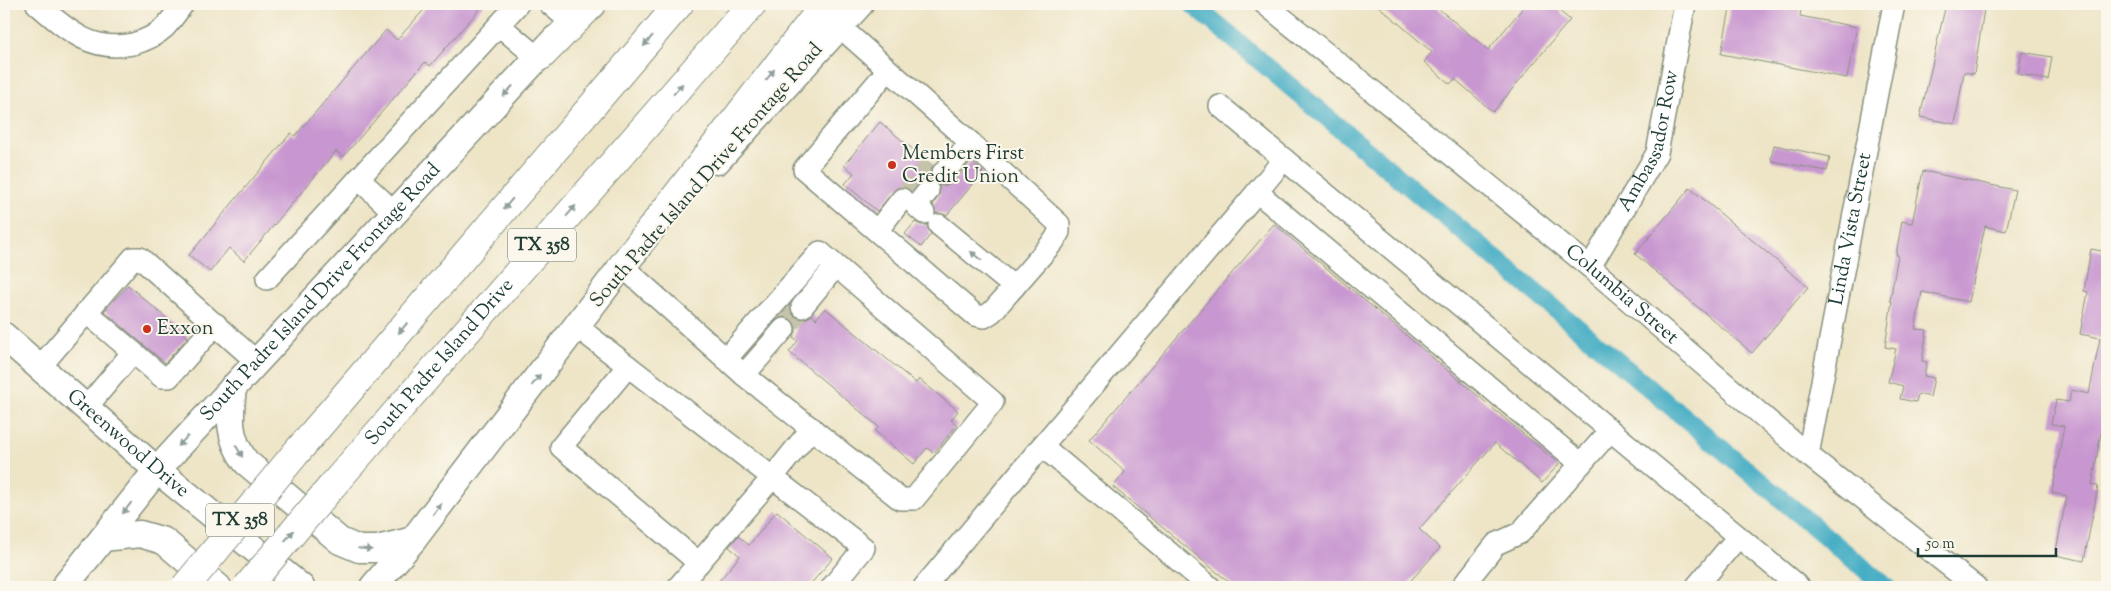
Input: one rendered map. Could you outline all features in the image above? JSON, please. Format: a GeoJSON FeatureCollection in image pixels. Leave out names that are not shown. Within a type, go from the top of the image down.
{"type":"FeatureCollection","features":[{"type":"Feature","properties":{"kind":"highway"},"geometry":{"type":"LineString","coordinates":[[540,57],[592,4]]}},
{"type":"Feature","properties":{"kind":"highway","name":"TX 358"},"geometry":{"type":"LineString","coordinates":[[184,587],[679,4]]}},
{"type":"Feature","properties":{"kind":"highway","name":"South Padre Island Drive"},"geometry":{"type":"LineString","coordinates":[[247,587],[332,486],[752,4]]}},
{"type":"Feature","properties":{"kind":"highway"},"geometry":{"type":"LineString","coordinates":[[622,266],[825,4]]}},
{"type":"Feature","properties":{"kind":"main road","name":"South Padre Island Drive Frontage Road"},"geometry":{"type":"LineString","coordinates":[[373,587],[413,540],[622,266],[860,4]]}},
{"type":"Feature","properties":{"kind":"main road","name":"South Padre Island Drive Frontage Road"},"geometry":{"type":"LineString","coordinates":[[64,587],[157,470],[540,57],[577,12]]}},
{"type":"Feature","properties":{"kind":"main road","name":"Greenwood Drive"},"geometry":{"type":"LineString","coordinates":[[4,336],[157,470],[300,587]]}},
{"type":"Feature","properties":{"kind":"main road"},"geometry":{"type":"LineString","coordinates":[[234,387],[231,409],[232,431],[236,449],[246,462],[340,541],[359,549],[377,549],[413,540]]}},
{"type":"Feature","properties":{"kind":"main road"},"geometry":{"type":"LineString","coordinates":[[103,538],[140,534],[164,541],[218,587]]}},
{"type":"Feature","properties":{"kind":"street"},"geometry":{"type":"LineString","coordinates":[[37,4],[68,30],[90,42],[116,47],[144,41],[157,33],[164,28],[184,4]]}},
{"type":"Feature","properties":{"kind":"street"},"geometry":{"type":"LineString","coordinates":[[267,279],[518,4]]}},
{"type":"Feature","properties":{"kind":"street"},"geometry":{"type":"LineString","coordinates":[[550,4],[577,12]]}},
{"type":"Feature","properties":{"kind":"street","name":"Columbia Street"},"geometry":{"type":"LineString","coordinates":[[1267,4],[1590,268],[1808,455],[1976,587]]}},
{"type":"Feature","properties":{"kind":"street","name":"Ambassador Row"},"geometry":{"type":"LineString","coordinates":[[1590,268],[1657,153],[1685,4]]}},
{"type":"Feature","properties":{"kind":"street","name":"Linda Vista Street"},"geometry":{"type":"LineString","coordinates":[[1808,455],[1894,4]]}},
{"type":"Feature","properties":{"kind":"street"},"geometry":{"type":"LineString","coordinates":[[499,25],[540,57]]}},
{"type":"Feature","properties":{"kind":"street"},"geometry":{"type":"LineString","coordinates":[[839,26],[888,70],[967,148],[1060,224],[1059,232],[1054,241],[1014,287],[984,317],[975,315],[804,169],[888,70]]}},
{"type":"Feature","properties":{"kind":"street"},"geometry":{"type":"LineString","coordinates":[[1220,106],[1800,587]]}},
{"type":"Feature","properties":{"kind":"street"},"geometry":{"type":"LineString","coordinates":[[937,170],[967,148]]}},
{"type":"Feature","properties":{"kind":"street"},"geometry":{"type":"LineString","coordinates":[[924,587],[1284,159]]}},
{"type":"Feature","properties":{"kind":"street"},"geometry":{"type":"LineString","coordinates":[[359,178],[395,213]]}},
{"type":"Feature","properties":{"kind":"street"},"geometry":{"type":"LineString","coordinates":[[928,191],[916,206],[1014,287]]}},
{"type":"Feature","properties":{"kind":"street"},"geometry":{"type":"LineString","coordinates":[[1257,192],[1581,464]]}},
{"type":"Feature","properties":{"kind":"street"},"geometry":{"type":"LineString","coordinates":[[877,231],[902,199]]}},
{"type":"Feature","properties":{"kind":"street"},"geometry":{"type":"LineString","coordinates":[[622,266],[726,359],[900,499],[914,499],[993,402],[820,252],[726,359]]}},
{"type":"Feature","properties":{"kind":"street"},"geometry":{"type":"LineString","coordinates":[[40,367],[133,258],[140,258],[257,362]]}},
{"type":"Feature","properties":{"kind":"street"},"geometry":{"type":"LineString","coordinates":[[802,307],[836,266]]}},
{"type":"Feature","properties":{"kind":"street"},"geometry":{"type":"LineString","coordinates":[[86,312],[162,377],[169,377],[216,324]]}},
{"type":"Feature","properties":{"kind":"street"},"geometry":{"type":"LineString","coordinates":[[576,326],[864,548],[832,587]]}},
{"type":"Feature","properties":{"kind":"street"},"geometry":{"type":"LineString","coordinates":[[744,374],[784,329]]}},
{"type":"Feature","properties":{"kind":"street"},"geometry":{"type":"LineString","coordinates":[[86,408],[133,352]]}},
{"type":"Feature","properties":{"kind":"street"},"geometry":{"type":"LineString","coordinates":[[628,366],[561,447],[699,563]]}},
{"type":"Feature","properties":{"kind":"street"},"geometry":{"type":"LineString","coordinates":[[678,587],[772,478],[812,428]]}},
{"type":"Feature","properties":{"kind":"street"},"geometry":{"type":"LineString","coordinates":[[1462,587],[1496,544],[1520,533],[1610,431]]}},
{"type":"Feature","properties":{"kind":"street"},"geometry":{"type":"LineString","coordinates":[[1042,446],[1210,587]]}},
{"type":"Feature","properties":{"kind":"street"},"geometry":{"type":"LineString","coordinates":[[1696,587],[1738,537]]}},
{"type":"Feature","properties":{"kind":"building"},"geometry":{"type":"Polygon","coordinates":[[[429,4],[484,4],[430,66],[425,62],[343,157],[336,151],[244,261],[229,248],[210,272],[189,255],[291,133],[295,136],[386,30],[397,40],[429,4]]]}},
{"type":"Feature","properties":{"kind":"building"},"geometry":{"type":"Polygon","coordinates":[[[1376,4],[1433,4],[1488,50],[1526,4],[1551,4],[1570,20],[1493,112],[1455,79],[1450,84],[1424,62],[1432,52],[1376,4]]]}},
{"type":"Feature","properties":{"kind":"building"},"geometry":{"type":"Polygon","coordinates":[[[1731,4],[1802,4],[1800,16],[1857,27],[1847,78],[1721,54],[1731,4]]]}},
{"type":"Feature","properties":{"kind":"building"},"geometry":{"type":"Polygon","coordinates":[[[1946,4],[1984,9],[1974,74],[1964,72],[1955,124],[1920,117],[1946,4]]]}},
{"type":"Feature","properties":{"kind":"building"},"geometry":{"type":"Polygon","coordinates":[[[2022,52],[2052,57],[2048,80],[2018,74],[2022,52]]]}},
{"type":"Feature","properties":{"kind":"building"},"geometry":{"type":"Polygon","coordinates":[[[880,122],[933,166],[930,172],[931,179],[923,180],[912,192],[904,187],[897,188],[877,211],[845,184],[854,173],[844,165],[880,122]]]}},
{"type":"Feature","properties":{"kind":"building"},"geometry":{"type":"Polygon","coordinates":[[[1774,145],[1830,157],[1827,171],[1772,161],[1774,145]]]}},
{"type":"Feature","properties":{"kind":"building"},"geometry":{"type":"Polygon","coordinates":[[[971,161],[983,172],[947,215],[936,213],[933,205],[940,193],[939,186],[953,183],[971,161]]]}},
{"type":"Feature","properties":{"kind":"building"},"geometry":{"type":"Polygon","coordinates":[[[1923,171],[2015,190],[2006,231],[1985,226],[1969,302],[1922,292],[1915,329],[1927,330],[1922,361],[1927,362],[1924,376],[1934,378],[1930,397],[1918,394],[1916,402],[1900,399],[1903,386],[1888,382],[1896,349],[1885,347],[1902,221],[1912,223],[1923,171]]]}},
{"type":"Feature","properties":{"kind":"building"},"geometry":{"type":"Polygon","coordinates":[[[1690,188],[1808,287],[1752,353],[1635,254],[1690,188]]]}},
{"type":"Feature","properties":{"kind":"building"},"geometry":{"type":"Polygon","coordinates":[[[915,222],[927,225],[931,234],[921,247],[905,234],[915,222]]]}},
{"type":"Feature","properties":{"kind":"building"},"geometry":{"type":"Polygon","coordinates":[[[1274,224],[1559,464],[1542,483],[1495,443],[1419,529],[1440,548],[1405,587],[1235,587],[1113,487],[1125,472],[1089,440],[1274,224]]]}},
{"type":"Feature","properties":{"kind":"building"},"geometry":{"type":"Polygon","coordinates":[[[2091,249],[2107,252],[2107,417],[2104,434],[2101,433],[2092,485],[2098,486],[2084,561],[2055,555],[2067,496],[2052,493],[2064,426],[2051,424],[2056,400],[2069,402],[2071,390],[2089,394],[2100,338],[2080,334],[2088,292],[2084,291],[2091,249]]]}},
{"type":"Feature","properties":{"kind":"building","name":"Exxon"},"geometry":{"type":"Polygon","coordinates":[[[128,285],[188,337],[165,363],[104,311],[128,285]]]}},
{"type":"Feature","properties":{"kind":"building"},"geometry":{"type":"Polygon","coordinates":[[[790,305],[794,316],[800,319],[812,315],[816,319],[825,308],[916,383],[919,379],[958,411],[951,420],[957,425],[934,453],[927,448],[914,464],[875,431],[879,427],[789,352],[798,341],[793,337],[796,332],[796,325],[793,320],[787,317],[779,318],[790,305]]]}},
{"type":"Feature","properties":{"kind":"building"},"geometry":{"type":"Polygon","coordinates":[[[777,511],[833,558],[808,587],[714,587],[740,556],[729,547],[738,536],[749,545],[777,511]]]}},
{"type":"Feature","properties":{"kind":"waterway"},"geometry":{"type":"LineString","coordinates":[[1192,4],[1886,587]]}},
{"type":"Feature","properties":{"kind":"tunnel"},"geometry":{"type":"LineString","coordinates":[[902,199],[932,165]]}},
{"type":"Feature","properties":{"kind":"tunnel"},"geometry":{"type":"LineString","coordinates":[[784,329],[802,307]]}},
{"type":"Feature","properties":{"kind":"place","name":"Members First Credit Union"},"geometry":{"type":"Point","coordinates":[892,165]}},
{"type":"Feature","properties":{"kind":"place","name":"Exxon"},"geometry":{"type":"Point","coordinates":[147,329]}}]}
